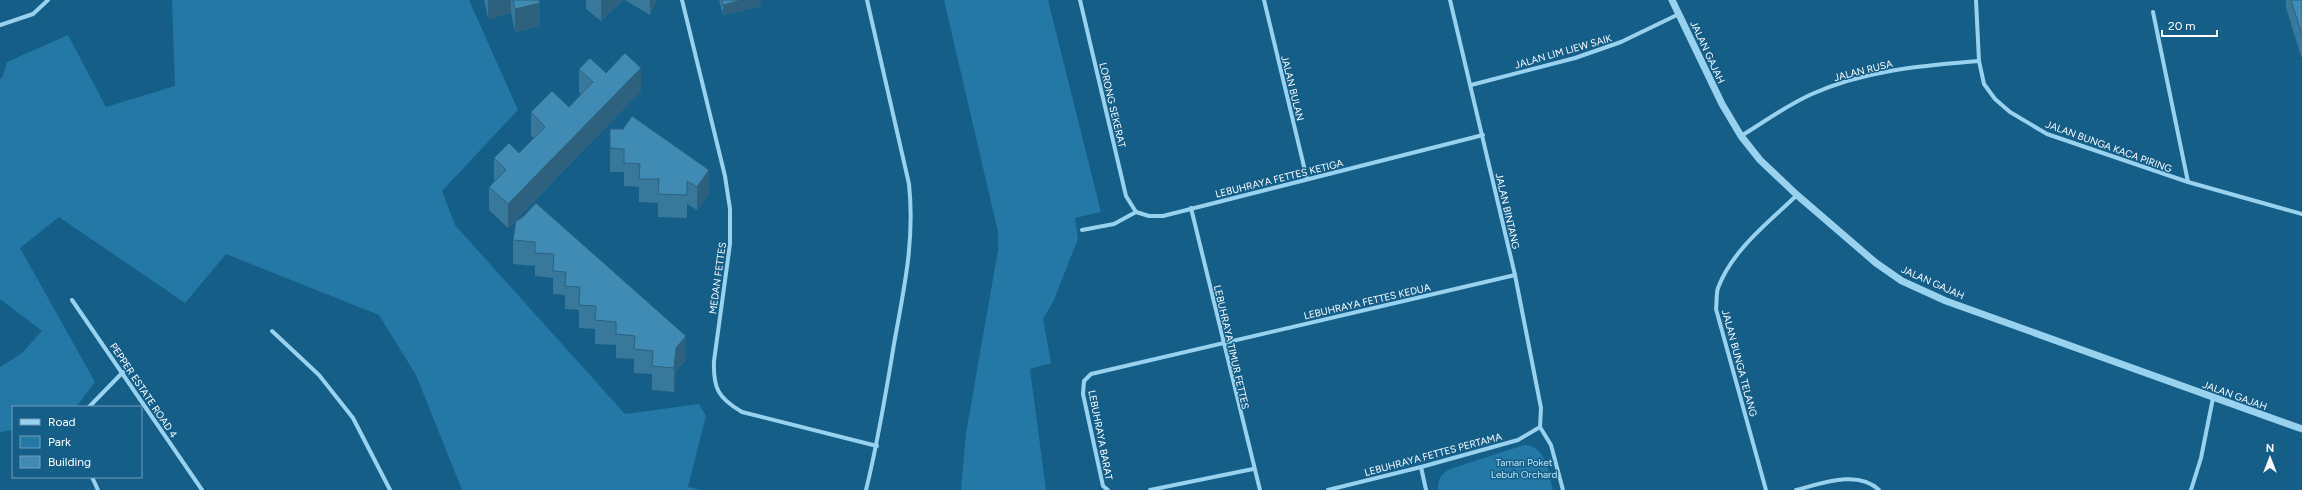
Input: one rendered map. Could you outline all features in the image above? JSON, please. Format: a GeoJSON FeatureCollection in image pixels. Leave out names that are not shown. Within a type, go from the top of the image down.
{"type":"FeatureCollection","features":[{"type":"Feature","properties":{"kind":"street"},"geometry":{"type":"LineString","coordinates":[[0,25],[33,14],[48,0]]}},
{"type":"Feature","properties":{"kind":"street","name":"MEDAN FETTES"},"geometry":{"type":"LineString","coordinates":[[682,0],[725,176],[730,209],[730,244],[714,361],[713,377],[717,392],[727,404],[742,412],[877,446]]}},
{"type":"Feature","properties":{"kind":"street"},"geometry":{"type":"LineString","coordinates":[[866,490],[877,446],[911,242],[912,210],[909,184],[867,0]]}},
{"type":"Feature","properties":{"kind":"street","name":"LORONG SEKERAT"},"geometry":{"type":"LineString","coordinates":[[1080,0],[1126,196],[1136,212]]}},
{"type":"Feature","properties":{"kind":"street","name":"JALAN BULAN"},"geometry":{"type":"LineString","coordinates":[[1264,0],[1307,179]]}},
{"type":"Feature","properties":{"kind":"street","name":"JALAN BINTANG"},"geometry":{"type":"LineString","coordinates":[[1450,0],[1515,275],[1541,408],[1540,427]]}},
{"type":"Feature","properties":{"kind":"street","name":"JALAN GAJAH"},"geometry":{"type":"LineString","coordinates":[[1672,0],[1722,104],[1741,136],[1760,160],[1797,195],[1876,263],[1902,281],[1946,301],[2302,429]]}},
{"type":"Feature","properties":{"kind":"street","name":"JALAN BUNGA KACA PIRING"},"geometry":{"type":"LineString","coordinates":[[1976,0],[1979,61],[1984,84],[1995,99],[2010,112],[2041,130],[2188,182],[2302,214]]}},
{"type":"Feature","properties":{"kind":"street"},"geometry":{"type":"LineString","coordinates":[[2153,12],[2188,182]]}},
{"type":"Feature","properties":{"kind":"street","name":"JALAN LIM LIEW SAIK"},"geometry":{"type":"LineString","coordinates":[[1471,85],[1575,58],[1621,42],[1679,14]]}},
{"type":"Feature","properties":{"kind":"street","name":"JALAN RUSA"},"geometry":{"type":"LineString","coordinates":[[1741,136],[1810,94],[1842,82],[1918,66],[1979,61]]}},
{"type":"Feature","properties":{"kind":"street","name":"LEBUHRAYA FETTES KETIGA"},"geometry":{"type":"LineString","coordinates":[[1136,212],[1149,216],[1163,216],[1483,135]]}},
{"type":"Feature","properties":{"kind":"street","name":"JALAN BUNGA TELANG"},"geometry":{"type":"LineString","coordinates":[[1766,490],[1716,310],[1718,290],[1727,269],[1746,245],[1797,195]]}},
{"type":"Feature","properties":{"kind":"street","name":"LEBUHRAYA TIMUR FETTES"},"geometry":{"type":"LineString","coordinates":[[1191,208],[1253,469],[1260,490]]}},
{"type":"Feature","properties":{"kind":"street"},"geometry":{"type":"LineString","coordinates":[[1082,230],[1114,224],[1136,212]]}},
{"type":"Feature","properties":{"kind":"street","name":"LEBUHRAYA FETTES KEDUA"},"geometry":{"type":"LineString","coordinates":[[1084,381],[1091,374],[1098,371],[1515,275]]}},
{"type":"Feature","properties":{"kind":"street","name":"PEPPER ESTATE ROAD 4"},"geometry":{"type":"LineString","coordinates":[[72,300],[123,372],[202,490]]}},
{"type":"Feature","properties":{"kind":"street"},"geometry":{"type":"LineString","coordinates":[[272,331],[319,375],[352,418],[390,490]]}},
{"type":"Feature","properties":{"kind":"street"},"geometry":{"type":"LineString","coordinates":[[90,406],[123,372]]}},
{"type":"Feature","properties":{"kind":"street","name":"LEBUHRAYA BARAT"},"geometry":{"type":"LineString","coordinates":[[1084,381],[1085,401],[1103,486],[1108,490]]}},
{"type":"Feature","properties":{"kind":"street"},"geometry":{"type":"LineString","coordinates":[[2191,490],[2201,458],[2213,398]]}},
{"type":"Feature","properties":{"kind":"street"},"geometry":{"type":"LineString","coordinates":[[1540,427],[1551,445],[1564,490]]}},
{"type":"Feature","properties":{"kind":"street","name":"LEBUHRAYA FETTES PERTAMA"},"geometry":{"type":"LineString","coordinates":[[1328,490],[1421,467],[1518,440],[1540,427]]}},
{"type":"Feature","properties":{"kind":"street"},"geometry":{"type":"LineString","coordinates":[[1421,467],[1426,490]]}},
{"type":"Feature","properties":{"kind":"street"},"geometry":{"type":"LineString","coordinates":[[1150,490],[1253,469]]}},
{"type":"Feature","properties":{"kind":"street"},"geometry":{"type":"LineString","coordinates":[[92,478],[98,490]]}},
{"type":"Feature","properties":{"kind":"street"},"geometry":{"type":"LineString","coordinates":[[1796,490],[1843,479],[1860,481],[1879,490]]}},
{"type":"Feature","properties":{"kind":"green space"},"geometry":{"type":"Polygon","coordinates":[[[172,0],[469,0],[518,110],[442,191],[455,225],[625,414],[699,404],[706,416],[688,487],[702,490],[462,490],[416,375],[379,315],[226,254],[185,303],[59,217],[20,248],[95,382],[77,406],[12,406],[12,430],[0,432],[0,367],[22,353],[42,331],[0,299],[0,79],[2,78],[7,62],[68,35],[106,107],[175,86],[172,0]]]}},
{"type":"Feature","properties":{"kind":"green space"},"geometry":{"type":"Polygon","coordinates":[[[944,0],[1048,0],[1101,212],[1075,218],[1078,239],[1053,302],[1043,319],[1051,363],[1030,369],[1046,490],[961,490],[966,433],[998,250],[998,232],[944,0]]]}},
{"type":"Feature","properties":{"kind":"green space","name":"Taman Poket Lebuh Orchard"},"geometry":{"type":"Polygon","coordinates":[[[1524,445],[1532,446],[1542,455],[1548,468],[1553,490],[1438,490],[1441,477],[1450,469],[1524,445]]]}},
{"type":"Feature","properties":{"kind":"building"},"geometry":{"type":"Polygon","coordinates":[[[513,0],[539,0],[540,3],[515,9],[513,0]]]}},
{"type":"Feature","properties":{"kind":"building"},"geometry":{"type":"Polygon","coordinates":[[[722,0],[742,0],[723,5],[722,0]]]}},
{"type":"Feature","properties":{"kind":"building"},"geometry":{"type":"Polygon","coordinates":[[[2291,0],[2302,0],[2302,35],[2291,0]]]}},
{"type":"Feature","properties":{"kind":"building"},"geometry":{"type":"Polygon","coordinates":[[[625,53],[641,68],[508,204],[489,187],[506,170],[494,158],[509,143],[519,153],[545,127],[531,112],[552,91],[569,107],[593,82],[579,69],[590,58],[606,73],[625,53]]]}},
{"type":"Feature","properties":{"kind":"building"},"geometry":{"type":"Polygon","coordinates":[[[632,116],[709,170],[697,187],[687,181],[687,195],[658,194],[659,179],[639,179],[640,164],[624,163],[624,149],[610,148],[610,129],[623,129],[632,116]]]}},
{"type":"Feature","properties":{"kind":"building"},"geometry":{"type":"Polygon","coordinates":[[[536,203],[686,336],[676,348],[674,368],[652,366],[653,351],[634,349],[635,336],[616,334],[616,322],[595,320],[596,306],[579,305],[580,287],[565,286],[566,272],[553,271],[554,254],[535,253],[535,242],[513,240],[516,221],[523,217],[536,203]]]}}]}
